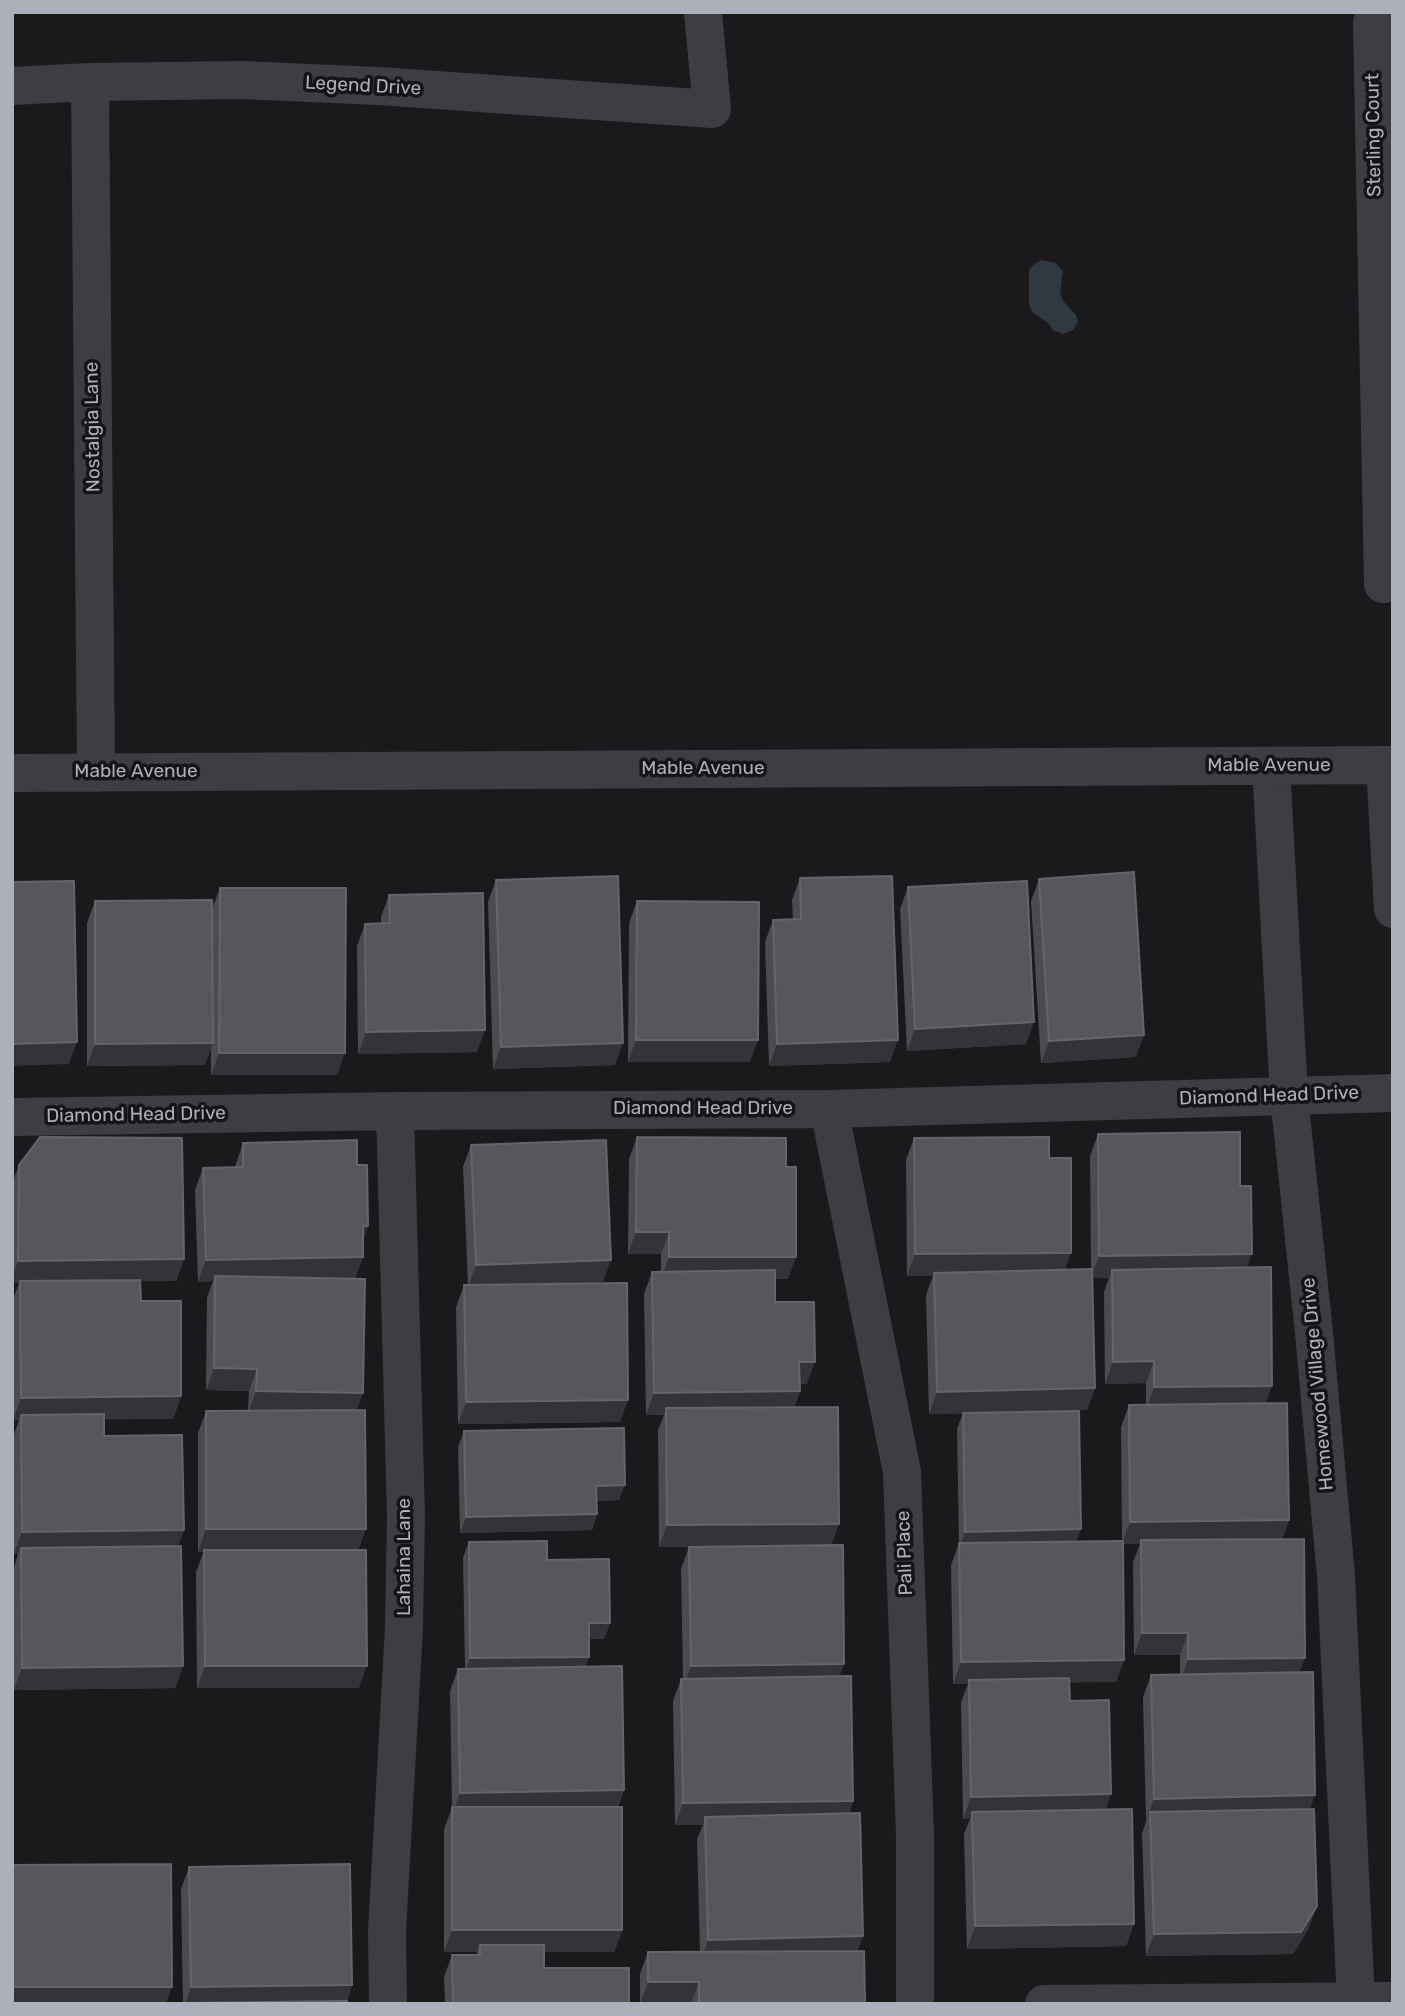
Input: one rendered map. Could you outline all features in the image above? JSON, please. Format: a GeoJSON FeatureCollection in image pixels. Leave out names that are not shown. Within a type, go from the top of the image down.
{"type":"FeatureCollection","features":[{"type":"Feature","properties":{"kind":"street","name":"Legend Drive"},"geometry":{"type":"LineString","coordinates":[[12,86],[241,80],[712,109],[703,12]]}},
{"type":"Feature","properties":{"kind":"street","name":"Sterling Court"},"geometry":{"type":"LineString","coordinates":[[1382,22],[1382,584]]}},
{"type":"Feature","properties":{"kind":"street","name":"Nostalgia Lane"},"geometry":{"type":"LineString","coordinates":[[90,82],[96,773]]}},
{"type":"Feature","properties":{"kind":"street","name":"Mable Avenue"},"geometry":{"type":"LineString","coordinates":[[12,774],[1389,765]]}},
{"type":"Feature","properties":{"kind":"street"},"geometry":{"type":"LineString","coordinates":[[1389,765],[1393,909]]}},
{"type":"Feature","properties":{"kind":"street","name":"Homewood Village Drive"},"geometry":{"type":"LineString","coordinates":[[1271,766],[1289,1096],[1314,1333],[1374,2002]]}},
{"type":"Feature","properties":{"kind":"street","name":"Diamond Head Drive"},"geometry":{"type":"LineString","coordinates":[[12,1116],[829,1109],[1393,1093]]}},
{"type":"Feature","properties":{"kind":"street","name":"Pali Place"},"geometry":{"type":"LineString","coordinates":[[829,1109],[902,1472],[915,1835],[915,2004]]}},
{"type":"Feature","properties":{"kind":"street","name":"Lahaina Lane"},"geometry":{"type":"LineString","coordinates":[[388,2004],[387,1930],[404,1627],[406,1516],[395,1111]]}},
{"type":"Feature","properties":{"kind":"street"},"geometry":{"type":"LineString","coordinates":[[1044,2004],[1374,2002]]}},
{"type":"Feature","properties":{"kind":"shaded area"},"geometry":{"type":"Polygon","coordinates":[[[1041,260],[1056,263],[1063,271],[1060,293],[1078,322],[1073,330],[1063,334],[1053,330],[1032,312],[1029,304],[1029,270],[1041,260]]]}},
{"type":"Feature","properties":{"kind":"building"},"geometry":{"type":"Polygon","coordinates":[[[1134,872],[1144,1035],[1049,1041],[1039,879],[1134,872]]]}},
{"type":"Feature","properties":{"kind":"building"},"geometry":{"type":"Polygon","coordinates":[[[618,876],[623,1043],[501,1047],[496,880],[618,876]]]}},
{"type":"Feature","properties":{"kind":"building"},"geometry":{"type":"Polygon","coordinates":[[[892,876],[898,1040],[777,1044],[773,920],[801,919],[800,878],[892,876]]]}},
{"type":"Feature","properties":{"kind":"building"},"geometry":{"type":"Polygon","coordinates":[[[74,881],[77,1042],[12,1044],[12,882],[74,881]]]}},
{"type":"Feature","properties":{"kind":"building"},"geometry":{"type":"Polygon","coordinates":[[[1027,881],[1034,1022],[915,1029],[908,887],[1027,881]]]}},
{"type":"Feature","properties":{"kind":"building"},"geometry":{"type":"Polygon","coordinates":[[[220,888],[346,888],[345,1053],[219,1053],[220,888]]]}},
{"type":"Feature","properties":{"kind":"building"},"geometry":{"type":"Polygon","coordinates":[[[483,893],[485,1030],[366,1032],[365,924],[390,923],[389,895],[483,893]]]}},
{"type":"Feature","properties":{"kind":"building"},"geometry":{"type":"Polygon","coordinates":[[[212,900],[213,1043],[95,1044],[95,901],[212,900]]]}},
{"type":"Feature","properties":{"kind":"building"},"geometry":{"type":"Polygon","coordinates":[[[637,901],[759,902],[758,1040],[636,1040],[637,901]]]}},
{"type":"Feature","properties":{"kind":"building"},"geometry":{"type":"Polygon","coordinates":[[[1240,1132],[1240,1186],[1251,1186],[1252,1254],[1099,1256],[1098,1134],[1240,1132]]]}},
{"type":"Feature","properties":{"kind":"building"},"geometry":{"type":"Polygon","coordinates":[[[40,1137],[182,1138],[184,1259],[18,1261],[19,1165],[40,1137]]]}},
{"type":"Feature","properties":{"kind":"building"},"geometry":{"type":"Polygon","coordinates":[[[637,1137],[786,1138],[786,1167],[796,1167],[796,1257],[669,1257],[669,1232],[636,1232],[637,1137]]]}},
{"type":"Feature","properties":{"kind":"building"},"geometry":{"type":"Polygon","coordinates":[[[1049,1137],[1049,1158],[1071,1158],[1071,1253],[915,1254],[914,1138],[1049,1137]]]}},
{"type":"Feature","properties":{"kind":"building"},"geometry":{"type":"Polygon","coordinates":[[[357,1140],[357,1165],[367,1165],[368,1226],[363,1226],[363,1257],[206,1260],[203,1168],[243,1167],[243,1143],[357,1140]]]}},
{"type":"Feature","properties":{"kind":"building"},"geometry":{"type":"Polygon","coordinates":[[[606,1140],[611,1260],[476,1265],[471,1145],[606,1140]]]}},
{"type":"Feature","properties":{"kind":"building"},"geometry":{"type":"Polygon","coordinates":[[[1271,1267],[1272,1386],[1154,1387],[1154,1361],[1113,1362],[1112,1270],[1271,1267]]]}},
{"type":"Feature","properties":{"kind":"building"},"geometry":{"type":"Polygon","coordinates":[[[1092,1269],[1095,1388],[937,1392],[934,1273],[1092,1269]]]}},
{"type":"Feature","properties":{"kind":"building"},"geometry":{"type":"Polygon","coordinates":[[[775,1270],[775,1302],[814,1302],[815,1362],[799,1362],[800,1391],[654,1393],[652,1272],[775,1270]]]}},
{"type":"Feature","properties":{"kind":"building"},"geometry":{"type":"Polygon","coordinates":[[[215,1276],[365,1279],[363,1393],[256,1391],[257,1369],[214,1368],[215,1276]]]}},
{"type":"Feature","properties":{"kind":"building"},"geometry":{"type":"Polygon","coordinates":[[[140,1280],[141,1301],[181,1301],[181,1396],[21,1398],[20,1281],[140,1280]]]}},
{"type":"Feature","properties":{"kind":"building"},"geometry":{"type":"Polygon","coordinates":[[[627,1283],[628,1400],[466,1402],[464,1285],[627,1283]]]}},
{"type":"Feature","properties":{"kind":"building"},"geometry":{"type":"Polygon","coordinates":[[[1287,1403],[1289,1520],[1130,1522],[1129,1405],[1287,1403]]]}},
{"type":"Feature","properties":{"kind":"building"},"geometry":{"type":"Polygon","coordinates":[[[838,1407],[839,1524],[667,1525],[666,1408],[838,1407]]]}},
{"type":"Feature","properties":{"kind":"building"},"geometry":{"type":"Polygon","coordinates":[[[365,1410],[366,1529],[206,1529],[206,1411],[365,1410]]]}},
{"type":"Feature","properties":{"kind":"building"},"geometry":{"type":"Polygon","coordinates":[[[1079,1411],[1081,1529],[965,1532],[963,1413],[1079,1411]]]}},
{"type":"Feature","properties":{"kind":"building"},"geometry":{"type":"Polygon","coordinates":[[[104,1414],[104,1436],[182,1435],[184,1530],[22,1532],[21,1415],[104,1414]]]}},
{"type":"Feature","properties":{"kind":"building"},"geometry":{"type":"Polygon","coordinates":[[[624,1428],[625,1485],[596,1486],[597,1514],[466,1517],[464,1431],[624,1428]]]}},
{"type":"Feature","properties":{"kind":"building"},"geometry":{"type":"Polygon","coordinates":[[[1304,1539],[1305,1658],[1188,1659],[1188,1633],[1142,1633],[1141,1540],[1304,1539]]]}},
{"type":"Feature","properties":{"kind":"building"},"geometry":{"type":"Polygon","coordinates":[[[547,1541],[547,1560],[609,1559],[610,1623],[589,1623],[589,1657],[470,1658],[469,1542],[547,1541]]]}},
{"type":"Feature","properties":{"kind":"building"},"geometry":{"type":"Polygon","coordinates":[[[1123,1541],[1124,1660],[961,1662],[959,1543],[1123,1541]]]}},
{"type":"Feature","properties":{"kind":"building"},"geometry":{"type":"Polygon","coordinates":[[[843,1545],[844,1664],[691,1666],[689,1547],[843,1545]]]}},
{"type":"Feature","properties":{"kind":"building"},"geometry":{"type":"Polygon","coordinates":[[[181,1546],[183,1666],[22,1668],[21,1548],[181,1546]]]}},
{"type":"Feature","properties":{"kind":"building"},"geometry":{"type":"Polygon","coordinates":[[[204,1550],[366,1550],[367,1666],[205,1666],[204,1550]]]}},
{"type":"Feature","properties":{"kind":"building"},"geometry":{"type":"Polygon","coordinates":[[[622,1666],[624,1790],[460,1793],[458,1669],[622,1666]]]}},
{"type":"Feature","properties":{"kind":"building"},"geometry":{"type":"Polygon","coordinates":[[[1313,1672],[1315,1795],[1154,1799],[1151,1675],[1313,1672]]]}},
{"type":"Feature","properties":{"kind":"building"},"geometry":{"type":"Polygon","coordinates":[[[851,1676],[853,1801],[683,1803],[681,1679],[851,1676]]]}},
{"type":"Feature","properties":{"kind":"building"},"geometry":{"type":"Polygon","coordinates":[[[1069,1678],[1070,1701],[1109,1700],[1111,1794],[971,1797],[969,1680],[1069,1678]]]}},
{"type":"Feature","properties":{"kind":"building"},"geometry":{"type":"Polygon","coordinates":[[[452,1807],[622,1807],[622,1930],[452,1930],[452,1807]]]}},
{"type":"Feature","properties":{"kind":"building"},"geometry":{"type":"Polygon","coordinates":[[[1132,1809],[1134,1924],[975,1926],[972,1812],[1132,1809]]]}},
{"type":"Feature","properties":{"kind":"building"},"geometry":{"type":"Polygon","coordinates":[[[1314,1809],[1317,1906],[1301,1932],[1154,1934],[1150,1812],[1314,1809]]]}},
{"type":"Feature","properties":{"kind":"building"},"geometry":{"type":"Polygon","coordinates":[[[860,1813],[863,1936],[708,1940],[705,1817],[860,1813]]]}},
{"type":"Feature","properties":{"kind":"building"},"geometry":{"type":"Polygon","coordinates":[[[171,1864],[172,1987],[12,1987],[12,1865],[171,1864]]]}},
{"type":"Feature","properties":{"kind":"building"},"geometry":{"type":"Polygon","coordinates":[[[350,1864],[352,1985],[191,1987],[189,1867],[350,1864]]]}},
{"type":"Feature","properties":{"kind":"building"},"geometry":{"type":"Polygon","coordinates":[[[480,1945],[544,1945],[544,1968],[629,1968],[629,2004],[453,2004],[452,1955],[480,1955],[480,1945]]]}},
{"type":"Feature","properties":{"kind":"building"},"geometry":{"type":"Polygon","coordinates":[[[864,1951],[865,2004],[699,2004],[699,1982],[648,1982],[648,1952],[864,1951]]]}},
{"type":"Feature","properties":{"kind":"building"},"geometry":{"type":"Polygon","coordinates":[[[347,2001],[347,2004],[187,2004],[187,2003],[347,2001]]]}}]}
